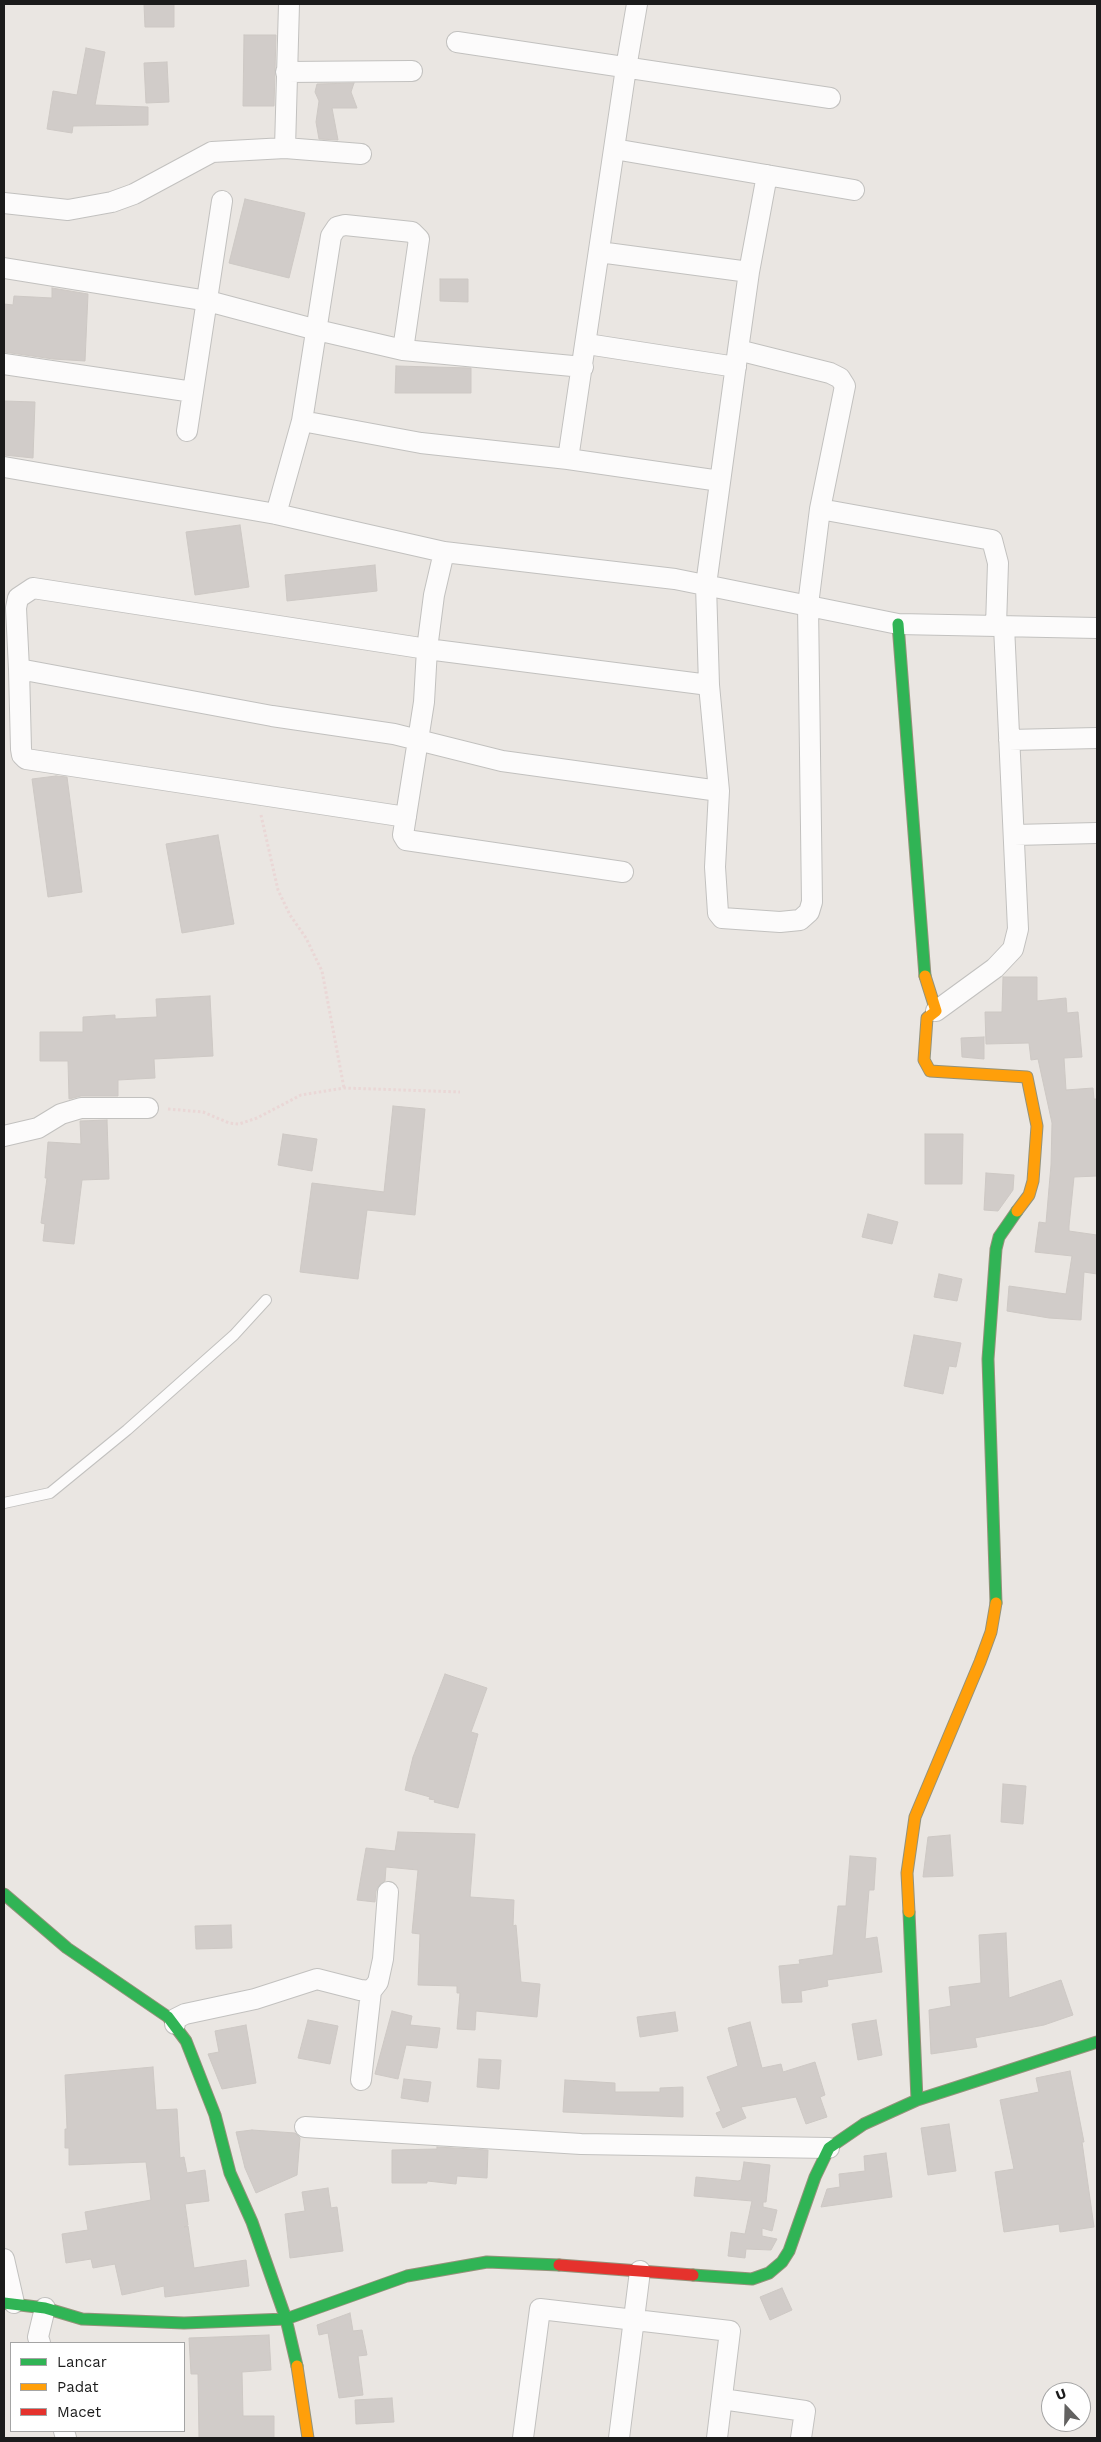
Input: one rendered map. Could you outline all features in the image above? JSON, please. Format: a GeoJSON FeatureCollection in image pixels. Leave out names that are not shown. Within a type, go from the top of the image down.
{"type":"FeatureCollection","features":[{"type":"Feature","properties":{"kind":"street"},"geometry":{"type":"LineString","coordinates":[[285,148],[289,4]]}},
{"type":"Feature","properties":{"kind":"street"},"geometry":{"type":"LineString","coordinates":[[568,459],[587,344],[626,68],[638,4]]}},
{"type":"Feature","properties":{"kind":"street"},"geometry":{"type":"LineString","coordinates":[[457,42],[830,98]]}},
{"type":"Feature","properties":{"kind":"street"},"geometry":{"type":"LineString","coordinates":[[286,72],[412,72]]}},
{"type":"Feature","properties":{"kind":"street"},"geometry":{"type":"LineString","coordinates":[[4,203],[68,210],[86,208],[134,194],[212,152],[285,148],[361,154]]}},
{"type":"Feature","properties":{"kind":"street"},"geometry":{"type":"LineString","coordinates":[[614,149],[854,190]]}},
{"type":"Feature","properties":{"kind":"street"},"geometry":{"type":"LineString","coordinates":[[587,344],[737,359],[830,373],[840,378],[845,386],[820,509],[808,605],[812,902],[809,912],[800,920],[736,921],[722,918],[718,913],[715,867],[719,791],[709,685],[706,585],[720,481],[737,359],[749,272],[766,175]]}},
{"type":"Feature","properties":{"kind":"street"},"geometry":{"type":"LineString","coordinates":[[187,431],[222,202]]}},
{"type":"Feature","properties":{"kind":"street"},"geometry":{"type":"LineString","coordinates":[[276,514],[302,420],[334,230],[345,224],[412,232],[419,239],[403,350]]}},
{"type":"Feature","properties":{"kind":"street"},"geometry":{"type":"LineString","coordinates":[[599,252],[749,272]]}},
{"type":"Feature","properties":{"kind":"street"},"geometry":{"type":"LineString","coordinates":[[4,268],[208,301],[317,330],[403,350],[583,367]]}},
{"type":"Feature","properties":{"kind":"street"},"geometry":{"type":"LineString","coordinates":[[4,364],[193,392]]}},
{"type":"Feature","properties":{"kind":"street"},"geometry":{"type":"LineString","coordinates":[[302,420],[421,442],[568,459],[720,481]]}},
{"type":"Feature","properties":{"kind":"street"},"geometry":{"type":"LineString","coordinates":[[4,467],[276,514],[444,552],[675,579],[898,624],[1097,628]]}},
{"type":"Feature","properties":{"kind":"street"},"geometry":{"type":"LineString","coordinates":[[820,509],[992,540],[998,563],[1018,929],[1013,949],[995,968],[927,1018],[924,1060],[930,1071],[1027,1077],[1038,1126],[1033,1181],[1029,1195],[998,1237],[996,1249],[988,1359],[997,1595],[991,1632],[915,1817],[907,1873],[917,2100]]}},
{"type":"Feature","properties":{"kind":"street"},"geometry":{"type":"LineString","coordinates":[[444,552],[434,595],[427,649],[424,702],[403,835],[406,840],[410,841],[623,872]]}},
{"type":"Feature","properties":{"kind":"street"},"geometry":{"type":"LineString","coordinates":[[406,817],[26,759],[22,755],[21,749],[16,608],[18,598],[33,588],[427,649],[709,685]]}},
{"type":"Feature","properties":{"kind":"street"},"geometry":{"type":"LineString","coordinates":[[898,624],[925,982],[936,1010]]}},
{"type":"Feature","properties":{"kind":"street"},"geometry":{"type":"LineString","coordinates":[[19,669],[272,716],[394,734],[502,761],[719,791]]}},
{"type":"Feature","properties":{"kind":"street"},"geometry":{"type":"LineString","coordinates":[[1009,740],[1097,738]]}},
{"type":"Feature","properties":{"kind":"street"},"geometry":{"type":"LineString","coordinates":[[1014,835],[1097,833]]}},
{"type":"Feature","properties":{"kind":"street"},"geometry":{"type":"LineString","coordinates":[[4,1136],[38,1128],[61,1114],[81,1108],[148,1108]]}},
{"type":"Feature","properties":{"kind":"street"},"geometry":{"type":"LineString","coordinates":[[362,2080],[371,1991],[378,1982],[383,1959],[388,1892]]}},
{"type":"Feature","properties":{"kind":"street"},"geometry":{"type":"LineString","coordinates":[[4,1894],[67,1948],[155,2007],[175,2024],[186,2041],[215,2115],[230,2173],[252,2222],[286,2319],[301,2381],[308,2438]]}},
{"type":"Feature","properties":{"kind":"street"},"geometry":{"type":"LineString","coordinates":[[175,2024],[175,2019],[184,2014],[255,1999],[317,1979],[371,1991]]}},
{"type":"Feature","properties":{"kind":"street"},"geometry":{"type":"LineString","coordinates":[[4,2259],[9,2303],[45,2308],[82,2319],[184,2323],[286,2319],[408,2276],[451,2266],[497,2262],[752,2279],[769,2273],[782,2262],[789,2251],[815,2176],[829,2148],[864,2124],[917,2100],[1097,2042]]}},
{"type":"Feature","properties":{"kind":"street"},"geometry":{"type":"LineString","coordinates":[[305,2127],[581,2144],[829,2148]]}},
{"type":"Feature","properties":{"kind":"street"},"geometry":{"type":"LineString","coordinates":[[619,2438],[640,2271]]}},
{"type":"Feature","properties":{"kind":"street"},"geometry":{"type":"LineString","coordinates":[[40,2342],[39,2331],[45,2308]]}},
{"type":"Feature","properties":{"kind":"street"},"geometry":{"type":"LineString","coordinates":[[523,2438],[540,2309],[730,2331],[717,2438]]}},
{"type":"Feature","properties":{"kind":"street"},"geometry":{"type":"LineString","coordinates":[[722,2399],[805,2411],[801,2438]]}},
{"type":"Feature","properties":{"kind":"lane"},"geometry":{"type":"LineString","coordinates":[[4,1503],[50,1493],[127,1430],[234,1335],[266,1300]]}},
{"type":"Feature","properties":{"kind":"path"},"geometry":{"type":"LineString","coordinates":[[263,795],[260,810],[273,872],[290,916],[306,938],[322,971],[344,1088]]}},
{"type":"Feature","properties":{"kind":"path"},"geometry":{"type":"LineString","coordinates":[[148,1108],[190,1109],[230,1123],[239,1124],[257,1118],[301,1095],[344,1088],[460,1092]]}},
{"type":"Feature","properties":{"kind":"building"},"geometry":{"type":"Polygon","coordinates":[[[144,4],[174,4],[174,27],[145,27],[144,4]]]}},
{"type":"Feature","properties":{"kind":"building"},"geometry":{"type":"Polygon","coordinates":[[[244,35],[276,35],[274,106],[243,106],[244,35]]]}},
{"type":"Feature","properties":{"kind":"building"},"geometry":{"type":"Polygon","coordinates":[[[86,48],[105,52],[95,105],[148,107],[148,125],[73,126],[72,133],[47,129],[53,91],[77,95],[86,48]]]}},
{"type":"Feature","properties":{"kind":"building"},"geometry":{"type":"Polygon","coordinates":[[[167,62],[169,102],[146,103],[144,63],[167,62]]]}},
{"type":"Feature","properties":{"kind":"building"},"geometry":{"type":"Polygon","coordinates":[[[354,83],[351,92],[357,108],[332,108],[338,140],[319,139],[316,122],[319,101],[315,92],[317,84],[354,83]]]}},
{"type":"Feature","properties":{"kind":"building"},"geometry":{"type":"Polygon","coordinates":[[[245,199],[305,213],[289,278],[229,263],[245,199]]]}},
{"type":"Feature","properties":{"kind":"building"},"geometry":{"type":"Polygon","coordinates":[[[440,279],[468,279],[468,302],[440,301],[440,279]]]}},
{"type":"Feature","properties":{"kind":"building"},"geometry":{"type":"Polygon","coordinates":[[[52,288],[88,294],[85,361],[53,359],[4,352],[4,304],[13,305],[14,296],[52,298],[52,288]]]}},
{"type":"Feature","properties":{"kind":"building"},"geometry":{"type":"Polygon","coordinates":[[[396,366],[471,368],[471,393],[395,393],[396,366]]]}},
{"type":"Feature","properties":{"kind":"building"},"geometry":{"type":"Polygon","coordinates":[[[4,401],[35,402],[33,458],[4,455],[4,401]]]}},
{"type":"Feature","properties":{"kind":"building"},"geometry":{"type":"Polygon","coordinates":[[[240,525],[249,587],[195,595],[186,532],[240,525]]]}},
{"type":"Feature","properties":{"kind":"building"},"geometry":{"type":"Polygon","coordinates":[[[375,565],[377,591],[287,601],[285,575],[375,565]]]}},
{"type":"Feature","properties":{"kind":"building"},"geometry":{"type":"Polygon","coordinates":[[[56,776],[67,777],[82,892],[48,897],[32,779],[56,776]]]}},
{"type":"Feature","properties":{"kind":"building"},"geometry":{"type":"Polygon","coordinates":[[[218,835],[234,924],[182,933],[166,844],[218,835]]]}},
{"type":"Feature","properties":{"kind":"building"},"geometry":{"type":"Polygon","coordinates":[[[1003,977],[1037,977],[1037,1001],[1066,998],[1067,1013],[1078,1012],[1082,1057],[1064,1058],[1066,1090],[1093,1088],[1094,1099],[1097,1099],[1097,1176],[1074,1177],[1069,1226],[1069,1231],[1097,1235],[1097,1274],[1084,1272],[1081,1320],[1049,1318],[1007,1311],[1009,1286],[1066,1294],[1072,1256],[1035,1252],[1039,1222],[1046,1223],[1051,1165],[1052,1123],[1038,1059],[1031,1060],[1029,1043],[986,1044],[985,1012],[1002,1012],[1003,977]]]}},
{"type":"Feature","properties":{"kind":"building"},"geometry":{"type":"Polygon","coordinates":[[[210,996],[213,1056],[154,1059],[155,1078],[118,1080],[118,1096],[81,1096],[69,1099],[68,1061],[40,1061],[40,1032],[83,1032],[83,1017],[115,1015],[115,1019],[157,1017],[156,999],[210,996]]]}},
{"type":"Feature","properties":{"kind":"building"},"geometry":{"type":"Polygon","coordinates":[[[984,1037],[984,1059],[962,1057],[961,1038],[984,1037]]]}},
{"type":"Feature","properties":{"kind":"building"},"geometry":{"type":"Polygon","coordinates":[[[393,1106],[425,1109],[415,1215],[367,1210],[358,1279],[300,1272],[312,1183],[384,1192],[393,1106]]]}},
{"type":"Feature","properties":{"kind":"building"},"geometry":{"type":"Polygon","coordinates":[[[107,1120],[109,1179],[82,1180],[74,1244],[43,1241],[45,1224],[41,1223],[47,1178],[45,1178],[48,1142],[81,1144],[80,1121],[107,1120]]]}},
{"type":"Feature","properties":{"kind":"building"},"geometry":{"type":"Polygon","coordinates":[[[283,1134],[317,1139],[312,1171],[278,1165],[283,1134]]]}},
{"type":"Feature","properties":{"kind":"building"},"geometry":{"type":"Polygon","coordinates":[[[925,1134],[963,1134],[962,1184],[925,1184],[925,1134]]]}},
{"type":"Feature","properties":{"kind":"building"},"geometry":{"type":"Polygon","coordinates":[[[986,1173],[1014,1175],[1013,1190],[998,1211],[984,1210],[986,1173]]]}},
{"type":"Feature","properties":{"kind":"building"},"geometry":{"type":"Polygon","coordinates":[[[868,1214],[898,1222],[892,1244],[862,1237],[868,1214]]]}},
{"type":"Feature","properties":{"kind":"building"},"geometry":{"type":"Polygon","coordinates":[[[939,1274],[962,1279],[957,1301],[934,1297],[939,1274]]]}},
{"type":"Feature","properties":{"kind":"building"},"geometry":{"type":"Polygon","coordinates":[[[914,1335],[961,1343],[956,1367],[949,1366],[943,1394],[904,1386],[914,1335]]]}},
{"type":"Feature","properties":{"kind":"building"},"geometry":{"type":"Polygon","coordinates":[[[445,1674],[487,1688],[471,1732],[478,1734],[458,1808],[434,1802],[435,1800],[429,1799],[430,1797],[405,1790],[413,1757],[445,1674]]]}},
{"type":"Feature","properties":{"kind":"building"},"geometry":{"type":"Polygon","coordinates":[[[1003,1784],[1026,1786],[1023,1824],[1001,1822],[1003,1784]]]}},
{"type":"Feature","properties":{"kind":"building"},"geometry":{"type":"Polygon","coordinates":[[[398,1832],[475,1834],[470,1897],[514,1900],[513,1926],[516,1925],[521,1982],[540,1984],[537,2017],[476,2011],[475,2030],[457,2029],[460,1993],[457,1993],[457,1986],[418,1985],[420,1934],[412,1933],[418,1870],[386,1867],[385,1881],[379,1885],[376,1891],[375,1902],[357,1900],[366,1848],[395,1851],[398,1832]]]}},
{"type":"Feature","properties":{"kind":"building"},"geometry":{"type":"Polygon","coordinates":[[[950,1835],[953,1876],[923,1877],[928,1837],[950,1835]]]}},
{"type":"Feature","properties":{"kind":"building"},"geometry":{"type":"Polygon","coordinates":[[[850,1856],[876,1858],[874,1890],[869,1890],[865,1939],[877,1937],[882,1972],[827,1980],[828,1986],[801,1991],[802,2002],[782,2003],[779,1966],[800,1964],[799,1960],[833,1955],[838,1906],[846,1906],[850,1856]]]}},
{"type":"Feature","properties":{"kind":"building"},"geometry":{"type":"Polygon","coordinates":[[[231,1925],[232,1948],[196,1949],[195,1926],[231,1925]]]}},
{"type":"Feature","properties":{"kind":"building"},"geometry":{"type":"Polygon","coordinates":[[[1006,1933],[1009,1998],[1061,1980],[1073,2015],[1044,2025],[975,2038],[977,2047],[931,2054],[929,2010],[951,2006],[949,1987],[981,1983],[979,1935],[1006,1933]]]}},
{"type":"Feature","properties":{"kind":"building"},"geometry":{"type":"Polygon","coordinates":[[[392,2011],[412,2016],[410,2025],[440,2028],[437,2048],[406,2045],[398,2079],[375,2074],[392,2011]]]}},
{"type":"Feature","properties":{"kind":"building"},"geometry":{"type":"Polygon","coordinates":[[[675,2012],[678,2031],[640,2037],[637,2017],[675,2012]]]}},
{"type":"Feature","properties":{"kind":"building"},"geometry":{"type":"Polygon","coordinates":[[[308,2020],[338,2026],[330,2064],[298,2058],[308,2020]]]}},
{"type":"Feature","properties":{"kind":"building"},"geometry":{"type":"Polygon","coordinates":[[[876,2020],[882,2055],[858,2060],[852,2024],[876,2020]]]}},
{"type":"Feature","properties":{"kind":"building"},"geometry":{"type":"Polygon","coordinates":[[[750,2022],[762,2068],[781,2064],[783,2072],[815,2062],[825,2095],[820,2097],[827,2117],[806,2124],[796,2097],[741,2107],[746,2118],[723,2128],[716,2113],[721,2111],[707,2077],[738,2066],[728,2028],[750,2022]]]}},
{"type":"Feature","properties":{"kind":"building"},"geometry":{"type":"Polygon","coordinates":[[[246,2025],[256,2083],[222,2089],[208,2054],[219,2052],[215,2031],[246,2025]]]}},
{"type":"Feature","properties":{"kind":"building"},"geometry":{"type":"Polygon","coordinates":[[[479,2059],[501,2060],[499,2089],[477,2087],[479,2059]]]}},
{"type":"Feature","properties":{"kind":"building"},"geometry":{"type":"Polygon","coordinates":[[[153,2067],[156,2110],[177,2109],[180,2158],[184,2157],[187,2173],[205,2170],[209,2201],[185,2204],[188,2225],[184,2227],[188,2226],[194,2268],[246,2260],[249,2286],[165,2297],[164,2286],[122,2295],[115,2264],[93,2268],[91,2259],[66,2263],[62,2234],[88,2230],[85,2212],[151,2200],[146,2162],[69,2165],[69,2148],[65,2148],[65,2129],[67,2129],[65,2075],[153,2067]]]}},
{"type":"Feature","properties":{"kind":"building"},"geometry":{"type":"Polygon","coordinates":[[[1070,2071],[1084,2142],[1082,2142],[1094,2227],[1060,2232],[1059,2224],[1004,2232],[995,2172],[1014,2169],[1000,2100],[1039,2092],[1036,2078],[1070,2071]]]}},
{"type":"Feature","properties":{"kind":"building"},"geometry":{"type":"Polygon","coordinates":[[[404,2079],[431,2082],[428,2102],[401,2098],[404,2079]]]}},
{"type":"Feature","properties":{"kind":"building"},"geometry":{"type":"Polygon","coordinates":[[[565,2080],[615,2083],[615,2092],[660,2092],[660,2088],[683,2087],[683,2117],[563,2112],[565,2080]]]}},
{"type":"Feature","properties":{"kind":"building"},"geometry":{"type":"Polygon","coordinates":[[[949,2124],[956,2171],[928,2175],[921,2128],[949,2124]]]}},
{"type":"Feature","properties":{"kind":"building"},"geometry":{"type":"Polygon","coordinates":[[[252,2130],[295,2133],[300,2138],[297,2175],[256,2193],[245,2168],[236,2132],[252,2130]]]}},
{"type":"Feature","properties":{"kind":"building"},"geometry":{"type":"Polygon","coordinates":[[[437,2147],[488,2150],[487,2178],[457,2176],[456,2184],[427,2181],[427,2183],[392,2183],[392,2150],[437,2149],[437,2147]]]}},
{"type":"Feature","properties":{"kind":"building"},"geometry":{"type":"Polygon","coordinates":[[[886,2153],[892,2197],[821,2207],[827,2189],[840,2187],[839,2174],[865,2171],[864,2156],[886,2153]]]}},
{"type":"Feature","properties":{"kind":"building"},"geometry":{"type":"Polygon","coordinates":[[[744,2162],[770,2165],[766,2202],[763,2202],[763,2207],[777,2210],[772,2231],[762,2228],[762,2236],[777,2239],[771,2250],[746,2249],[745,2258],[728,2256],[731,2232],[745,2234],[752,2201],[694,2196],[696,2177],[738,2181],[741,2180],[744,2162]]]}},
{"type":"Feature","properties":{"kind":"building"},"geometry":{"type":"Polygon","coordinates":[[[328,2188],[331,2208],[337,2207],[343,2251],[290,2258],[285,2214],[305,2211],[302,2192],[328,2188]]]}},
{"type":"Feature","properties":{"kind":"building"},"geometry":{"type":"Polygon","coordinates":[[[782,2288],[792,2310],[770,2320],[760,2297],[782,2288]]]}},
{"type":"Feature","properties":{"kind":"building"},"geometry":{"type":"Polygon","coordinates":[[[350,2313],[353,2331],[362,2330],[367,2355],[358,2356],[363,2395],[339,2398],[328,2333],[319,2335],[317,2325],[350,2313]]]}},
{"type":"Feature","properties":{"kind":"building"},"geometry":{"type":"Polygon","coordinates":[[[269,2335],[271,2370],[242,2372],[243,2416],[274,2416],[274,2438],[199,2438],[198,2374],[191,2374],[189,2338],[269,2335]]]}},
{"type":"Feature","properties":{"kind":"building"},"geometry":{"type":"Polygon","coordinates":[[[392,2398],[394,2422],[356,2424],[355,2400],[392,2398]]]}},
{"type":"Feature","properties":{"kind":"traffic: fast"},"geometry":{"type":"LineString","coordinates":[[898,624],[925,976]]}},
{"type":"Feature","properties":{"kind":"traffic: fast"},"geometry":{"type":"LineString","coordinates":[[996,1603],[988,1359],[996,1249],[999,1237],[1017,1211]]}},
{"type":"Feature","properties":{"kind":"traffic: fast"},"geometry":{"type":"LineString","coordinates":[[4,1894],[67,1948],[168,2017],[186,2041],[215,2115],[230,2173],[252,2222],[286,2319],[297,2366]]}},
{"type":"Feature","properties":{"kind":"traffic: fast"},"geometry":{"type":"LineString","coordinates":[[909,1912],[917,2100]]}},
{"type":"Feature","properties":{"kind":"traffic: fast"},"geometry":{"type":"LineString","coordinates":[[693,2275],[752,2279],[769,2273],[782,2262],[789,2251],[815,2177],[829,2148],[864,2124],[917,2100],[1097,2042]]}},
{"type":"Feature","properties":{"kind":"traffic: fast"},"geometry":{"type":"LineString","coordinates":[[4,2303],[45,2308],[82,2319],[184,2323],[286,2319],[407,2276],[487,2262],[559,2265]]}},
{"type":"Feature","properties":{"kind":"traffic: slow"},"geometry":{"type":"LineString","coordinates":[[925,976],[936,1011],[927,1018],[924,1060],[930,1071],[1027,1077],[1037,1126],[1033,1181],[1029,1195],[1017,1211]]}},
{"type":"Feature","properties":{"kind":"traffic: slow"},"geometry":{"type":"LineString","coordinates":[[909,1912],[907,1873],[915,1817],[980,1662],[991,1632],[996,1603]]}},
{"type":"Feature","properties":{"kind":"traffic: slow"},"geometry":{"type":"LineString","coordinates":[[297,2366],[308,2438]]}},
{"type":"Feature","properties":{"kind":"traffic: jam"},"geometry":{"type":"LineString","coordinates":[[559,2265],[693,2275]]}}]}
